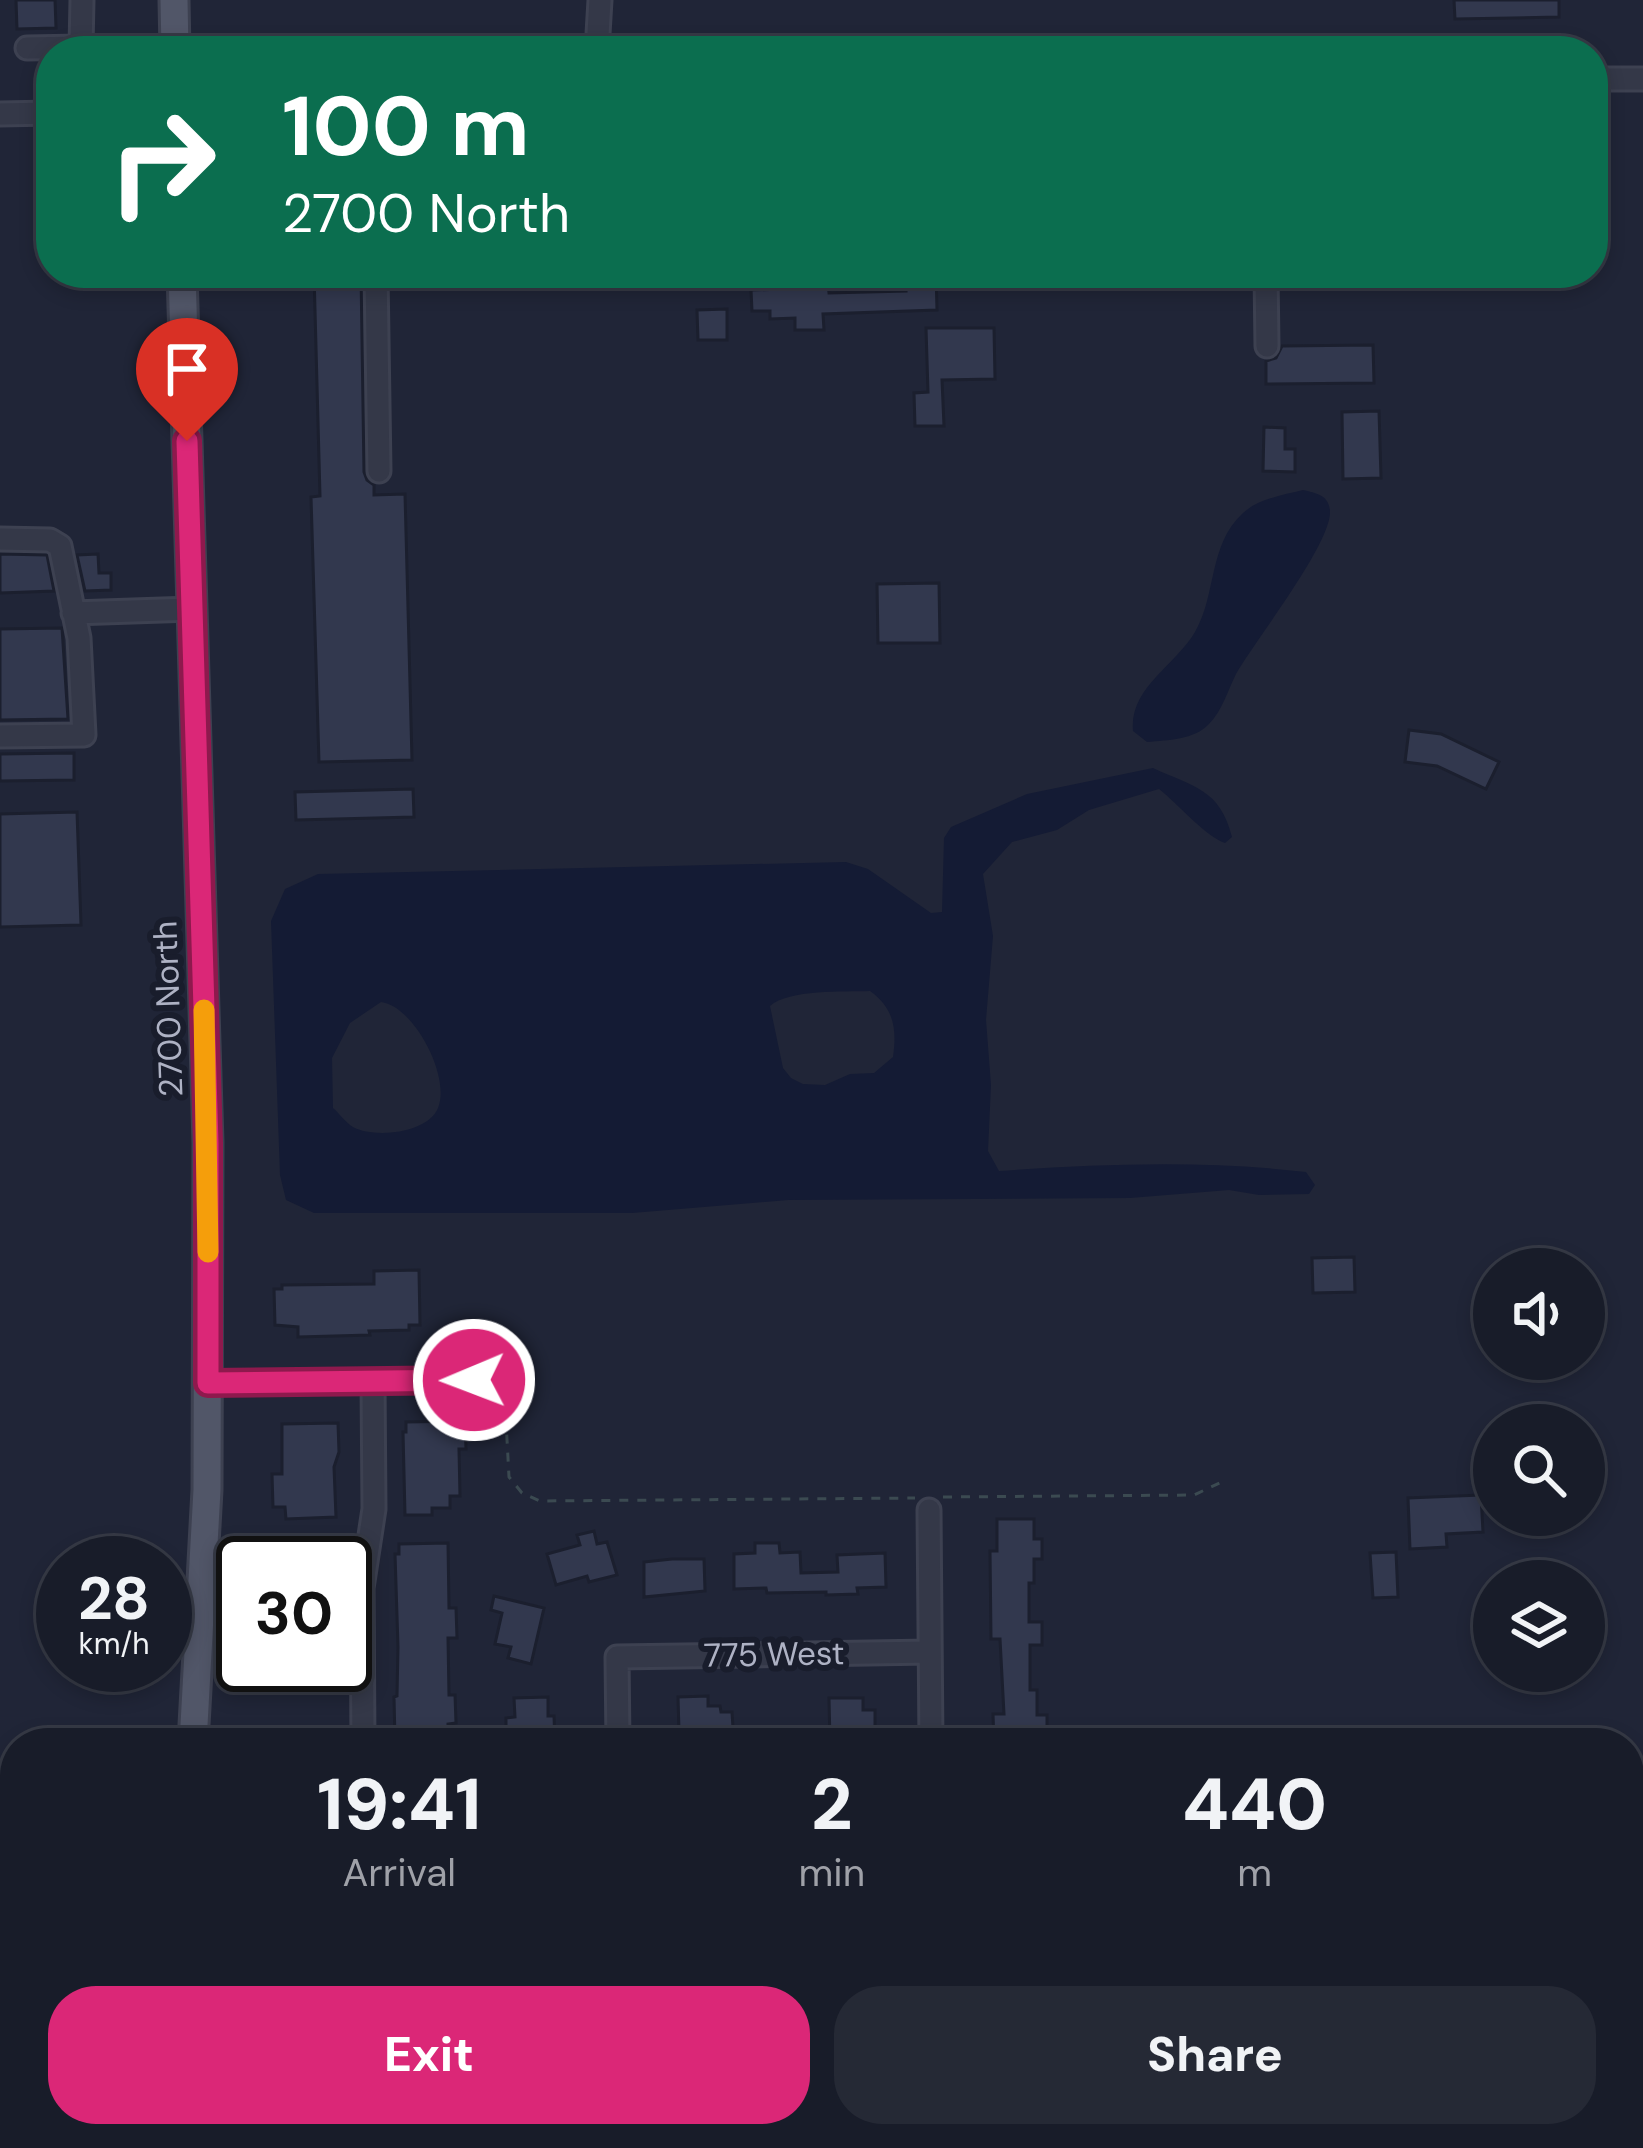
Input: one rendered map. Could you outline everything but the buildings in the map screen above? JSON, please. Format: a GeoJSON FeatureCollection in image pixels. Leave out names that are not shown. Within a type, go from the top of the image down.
{"type":"FeatureCollection","features":[{"type":"Feature","properties":{"kind":"main road"},"geometry":{"type":"LineString","coordinates":[[174,0],[175,36]]}},
{"type":"Feature","properties":{"kind":"main road","name":"2700 North"},"geometry":{"type":"LineString","coordinates":[[182,288],[208,1143],[207,1490],[194,1728]]}},
{"type":"Feature","properties":{"kind":"street"},"geometry":{"type":"LineString","coordinates":[[81,36],[82,0]]}},
{"type":"Feature","properties":{"kind":"street"},"geometry":{"type":"LineString","coordinates":[[598,36],[600,0]]}},
{"type":"Feature","properties":{"kind":"street"},"geometry":{"type":"LineString","coordinates":[[27,48],[36,48]]}},
{"type":"Feature","properties":{"kind":"street"},"geometry":{"type":"LineString","coordinates":[[1608,80],[1643,79]]}},
{"type":"Feature","properties":{"kind":"street"},"geometry":{"type":"LineString","coordinates":[[0,114],[36,113]]}},
{"type":"Feature","properties":{"kind":"street"},"geometry":{"type":"LineString","coordinates":[[376,288],[379,471]]}},
{"type":"Feature","properties":{"kind":"street"},"geometry":{"type":"LineString","coordinates":[[1266,288],[1267,346]]}},
{"type":"Feature","properties":{"kind":"street"},"geometry":{"type":"LineString","coordinates":[[0,539],[50,540],[60,546],[79,638],[84,735],[0,736]]}},
{"type":"Feature","properties":{"kind":"street"},"geometry":{"type":"LineString","coordinates":[[73,613],[193,609]]}},
{"type":"Feature","properties":{"kind":"street"},"geometry":{"type":"LineString","coordinates":[[208,1383],[474,1380]]}},
{"type":"Feature","properties":{"kind":"street"},"geometry":{"type":"LineString","coordinates":[[363,1728],[362,1588],[374,1509],[373,1382]]}},
{"type":"Feature","properties":{"kind":"street"},"geometry":{"type":"LineString","coordinates":[[929,1510],[932,1728]]}},
{"type":"Feature","properties":{"kind":"street","name":"775 West"},"geometry":{"type":"LineString","coordinates":[[618,1728],[617,1657],[930,1652]]}},
{"type":"Feature","properties":{"kind":"path"},"geometry":{"type":"LineString","coordinates":[[474,1380],[488,1384],[505,1402],[509,1477],[522,1493],[540,1502],[1194,1495],[1226,1480]]}},
{"type":"Feature","properties":{"kind":"water"},"geometry":{"type":"Polygon","coordinates":[[[1303,490],[1327,501],[1327,526],[1306,568],[1236,674],[1218,713],[1196,733],[1147,742],[1133,731],[1138,702],[1195,632],[1218,555],[1232,526],[1256,504],[1303,490]]]}},
{"type":"Feature","properties":{"kind":"water"},"geometry":{"type":"Polygon","coordinates":[[[1153,768],[1213,799],[1232,837],[1225,843],[1217,839],[1159,789],[1089,810],[1057,830],[1012,842],[983,874],[993,936],[986,1020],[991,1085],[988,1151],[999,1171],[1152,1164],[1268,1168],[1306,1172],[1315,1185],[1309,1194],[1229,1190],[1130,1198],[788,1200],[632,1213],[314,1213],[286,1200],[280,1175],[271,921],[285,889],[318,874],[846,862],[868,869],[931,913],[942,912],[944,838],[951,827],[1027,794],[1153,768]],[[870,991],[803,994],[770,1006],[783,1068],[791,1078],[825,1085],[850,1074],[874,1073],[893,1057],[892,1020],[870,991]],[[381,1002],[350,1023],[332,1058],[333,1108],[353,1127],[374,1133],[424,1123],[438,1108],[441,1095],[434,1062],[417,1029],[393,1006],[381,1002]]]}},
{"type":"Feature","properties":{"kind":"slow traffic"},"geometry":{"type":"LineString","coordinates":[[204,1010],[208,1252]]}},
{"type":"Feature","properties":{"kind":"route"},"geometry":{"type":"LineString","coordinates":[[187,441],[208,1143],[208,1383],[474,1380]]}}]}
